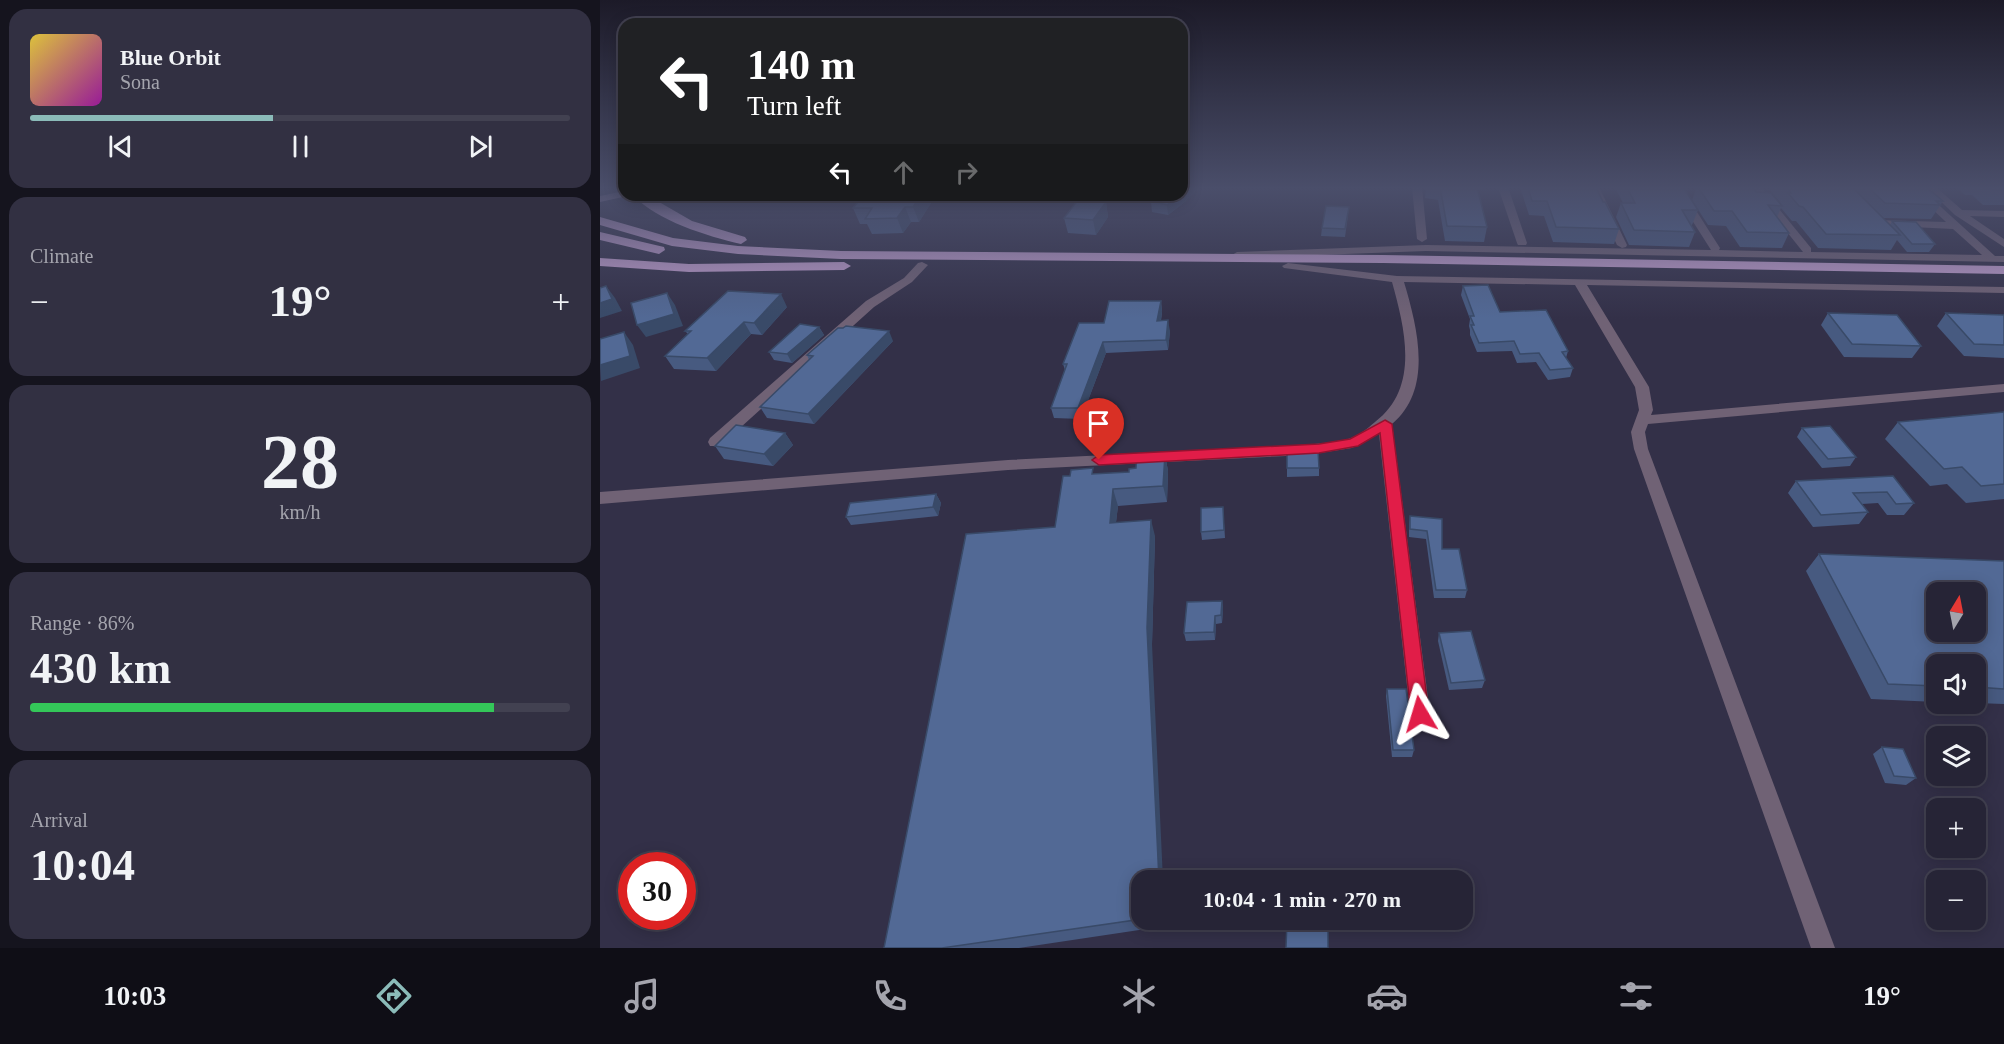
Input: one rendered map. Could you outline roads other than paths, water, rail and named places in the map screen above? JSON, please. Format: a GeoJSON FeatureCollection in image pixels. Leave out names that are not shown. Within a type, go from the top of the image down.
{"type":"FeatureCollection","features":[{"type":"Feature","properties":{"kind":"highway"},"geometry":{"type":"LineString","coordinates":[[637,231],[672,242],[738,250],[841,255],[1177,257],[2004,270]]}},
{"type":"Feature","properties":{"kind":"highway"},"geometry":{"type":"LineString","coordinates":[[706,231],[841,255]]}},
{"type":"Feature","properties":{"kind":"highway"},"geometry":{"type":"LineString","coordinates":[[600,236],[661,250],[743,259],[922,265]]}},
{"type":"Feature","properties":{"kind":"highway"},"geometry":{"type":"LineString","coordinates":[[600,262],[689,268],[922,265],[2004,270]]}},
{"type":"Feature","properties":{"kind":"street"},"geometry":{"type":"LineString","coordinates":[[1421,231],[1422,239]]}},
{"type":"Feature","properties":{"kind":"street"},"geometry":{"type":"LineString","coordinates":[[1518,231],[1522,243]]}},
{"type":"Feature","properties":{"kind":"street"},"geometry":{"type":"LineString","coordinates":[[1615,231],[1622,245]]}},
{"type":"Feature","properties":{"kind":"street"},"geometry":{"type":"LineString","coordinates":[[1704,231],[1715,248]]}},
{"type":"Feature","properties":{"kind":"street"},"geometry":{"type":"LineString","coordinates":[[1792,231],[1807,250]]}},
{"type":"Feature","properties":{"kind":"street"},"geometry":{"type":"LineString","coordinates":[[1883,231],[1894,244]]}},
{"type":"Feature","properties":{"kind":"street"},"geometry":{"type":"LineString","coordinates":[[1963,231],[2004,270]]}},
{"type":"Feature","properties":{"kind":"street"},"geometry":{"type":"LineString","coordinates":[[1985,231],[2004,244]]}},
{"type":"Feature","properties":{"kind":"street"},"geometry":{"type":"LineString","coordinates":[[1177,257],[1426,248],[1991,258]]}},
{"type":"Feature","properties":{"kind":"street"},"geometry":{"type":"LineString","coordinates":[[715,442],[870,304],[908,280],[922,265]]}},
{"type":"Feature","properties":{"kind":"street"},"geometry":{"type":"LineString","coordinates":[[1288,266],[1397,279],[2004,290]]}},
{"type":"Feature","properties":{"kind":"street"},"geometry":{"type":"LineString","coordinates":[[600,498],[1008,465],[1307,450],[1353,443],[1385,424],[1410,389],[1413,375],[1409,319],[1397,279]]}},
{"type":"Feature","properties":{"kind":"street"},"geometry":{"type":"LineString","coordinates":[[1579,282],[1642,387],[1647,410],[1638,432],[1641,449],[1823,948]]}},
{"type":"Feature","properties":{"kind":"street"},"geometry":{"type":"LineString","coordinates":[[1642,420],[2004,388]]}},
{"type":"Feature","properties":{"kind":"street"},"geometry":{"type":"LineString","coordinates":[[1385,424],[1420,714]]}}]}
